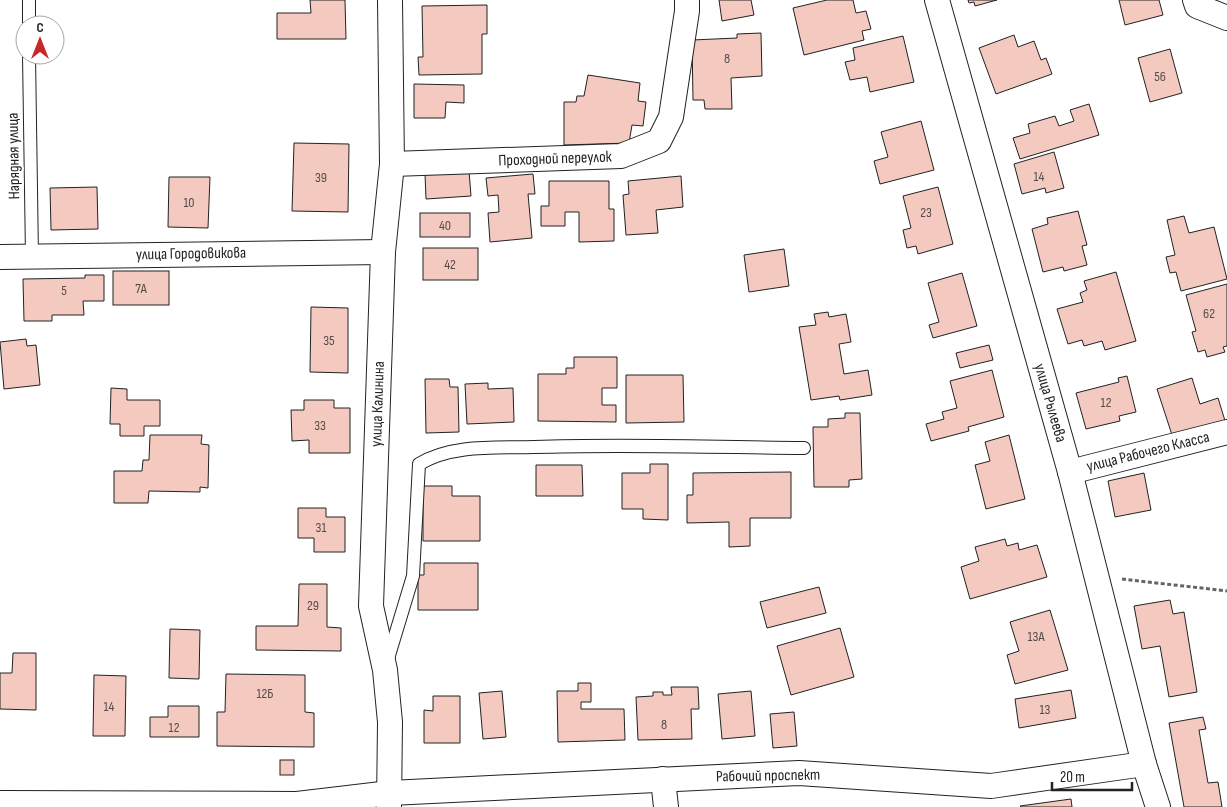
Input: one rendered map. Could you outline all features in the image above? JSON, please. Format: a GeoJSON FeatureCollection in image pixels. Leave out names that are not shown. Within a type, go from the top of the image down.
{"type":"FeatureCollection","features":[{"type":"Feature","properties":{"kind":"street","name":"улица Калинина"},"geometry":{"type":"LineString","coordinates":[[389,800],[390,722],[385,670],[371,606],[383,252],[392,164],[390,0]]}},
{"type":"Feature","properties":{"kind":"street","name":"Проходной переулок"},"geometry":{"type":"LineString","coordinates":[[392,164],[621,156],[659,141],[671,118],[687,0]]}},
{"type":"Feature","properties":{"kind":"street","name":"улица Рылеева"},"geometry":{"type":"LineString","coordinates":[[937,0],[1070,472],[1144,764],[1158,807]]}},
{"type":"Feature","properties":{"kind":"street"},"geometry":{"type":"LineString","coordinates":[[1195,0],[1197,6],[1227,18]]}},
{"type":"Feature","properties":{"kind":"street","name":"улица Городовикова"},"geometry":{"type":"LineString","coordinates":[[0,257],[383,252]]}},
{"type":"Feature","properties":{"kind":"street","name":"улица Рабочего Класса"},"geometry":{"type":"LineString","coordinates":[[1070,472],[1227,432]]}},
{"type":"Feature","properties":{"kind":"street","name":"Рабочий проспект"},"geometry":{"type":"LineString","coordinates":[[303,805],[663,779],[799,774],[991,786],[1144,764]]}},
{"type":"Feature","properties":{"kind":"street"},"geometry":{"type":"LineString","coordinates":[[663,779],[666,807]]}},
{"type":"Feature","properties":{"kind":"street"},"geometry":{"type":"LineString","coordinates":[[0,803],[303,805]]}},
{"type":"Feature","properties":{"kind":"lane"},"geometry":{"type":"LineString","coordinates":[[29,0],[29,15]]}},
{"type":"Feature","properties":{"kind":"lane","name":"Нарядная улица"},"geometry":{"type":"LineString","coordinates":[[30,65],[32,257]]}},
{"type":"Feature","properties":{"kind":"lane"},"geometry":{"type":"LineString","coordinates":[[385,670],[413,576],[419,464],[432,456],[463,450],[591,445],[804,448]]}},
{"type":"Feature","properties":{"kind":"path"},"geometry":{"type":"LineString","coordinates":[[1096,576],[1227,591]]}},
{"type":"Feature","properties":{"kind":"building"},"geometry":{"type":"Polygon","coordinates":[[[310,0],[345,0],[346,39],[277,39],[277,13],[311,13],[310,0]]]}},
{"type":"Feature","properties":{"kind":"building"},"geometry":{"type":"Polygon","coordinates":[[[719,0],[751,0],[754,15],[722,21],[719,0]]]}},
{"type":"Feature","properties":{"kind":"building"},"geometry":{"type":"Polygon","coordinates":[[[827,0],[853,0],[856,13],[866,11],[871,29],[862,31],[864,40],[804,55],[793,8],[827,0]]]}},
{"type":"Feature","properties":{"kind":"building"},"geometry":{"type":"Polygon","coordinates":[[[968,0],[997,0],[975,6],[974,2],[969,3],[968,0]]]}},
{"type":"Feature","properties":{"kind":"building"},"geometry":{"type":"Polygon","coordinates":[[[1119,0],[1159,0],[1163,15],[1125,25],[1119,0]]]}},
{"type":"Feature","properties":{"kind":"building"},"geometry":{"type":"Polygon","coordinates":[[[487,5],[487,34],[482,34],[482,74],[419,75],[418,57],[423,57],[422,6],[487,5]]]}},
{"type":"Feature","properties":{"kind":"building"},"geometry":{"type":"Polygon","coordinates":[[[761,33],[762,76],[731,78],[732,109],[705,109],[704,100],[693,100],[692,40],[737,38],[737,34],[761,33]]]}},
{"type":"Feature","properties":{"kind":"building"},"geometry":{"type":"Polygon","coordinates":[[[1014,35],[1018,47],[1034,41],[1041,60],[1046,58],[1052,74],[996,94],[979,48],[1014,35]]]}},
{"type":"Feature","properties":{"kind":"building"},"geometry":{"type":"Polygon","coordinates":[[[903,36],[914,82],[870,92],[867,77],[850,80],[845,62],[855,60],[853,48],[903,36]]]}},
{"type":"Feature","properties":{"kind":"building"},"geometry":{"type":"Polygon","coordinates":[[[1170,49],[1182,93],[1150,102],[1138,58],[1170,49]]]}},
{"type":"Feature","properties":{"kind":"building"},"geometry":{"type":"Polygon","coordinates":[[[588,75],[640,83],[638,101],[646,102],[643,126],[632,125],[629,143],[564,145],[564,102],[576,102],[577,96],[584,96],[588,75]]]}},
{"type":"Feature","properties":{"kind":"building"},"geometry":{"type":"Polygon","coordinates":[[[414,84],[464,85],[464,103],[446,102],[445,118],[414,118],[414,84]]]}},
{"type":"Feature","properties":{"kind":"building"},"geometry":{"type":"Polygon","coordinates":[[[1089,104],[1099,135],[1020,159],[1013,138],[1030,133],[1028,124],[1055,116],[1059,126],[1074,121],[1070,110],[1089,104]]]}},
{"type":"Feature","properties":{"kind":"building"},"geometry":{"type":"Polygon","coordinates":[[[921,121],[934,170],[880,184],[874,161],[888,157],[881,132],[921,121]]]}},
{"type":"Feature","properties":{"kind":"building"},"geometry":{"type":"Polygon","coordinates":[[[294,143],[349,144],[348,212],[292,211],[294,143]]]}},
{"type":"Feature","properties":{"kind":"building"},"geometry":{"type":"Polygon","coordinates":[[[1054,152],[1064,188],[1046,193],[1045,188],[1022,194],[1014,164],[1054,152]]]}},
{"type":"Feature","properties":{"kind":"building"},"geometry":{"type":"Polygon","coordinates":[[[469,171],[471,196],[426,199],[425,174],[469,171]]]}},
{"type":"Feature","properties":{"kind":"building"},"geometry":{"type":"Polygon","coordinates":[[[533,174],[535,194],[528,194],[532,238],[490,242],[488,213],[499,212],[498,195],[488,196],[486,178],[533,174]]]}},
{"type":"Feature","properties":{"kind":"building"},"geometry":{"type":"Polygon","coordinates":[[[681,176],[683,207],[656,210],[658,233],[626,235],[623,195],[629,194],[628,181],[681,176]]]}},
{"type":"Feature","properties":{"kind":"building"},"geometry":{"type":"Polygon","coordinates":[[[169,177],[210,177],[208,228],[168,227],[169,177]]]}},
{"type":"Feature","properties":{"kind":"building"},"geometry":{"type":"Polygon","coordinates":[[[549,181],[609,181],[609,209],[614,209],[614,241],[579,242],[579,212],[565,212],[565,226],[541,226],[541,206],[549,206],[549,181]]]}},
{"type":"Feature","properties":{"kind":"building"},"geometry":{"type":"Polygon","coordinates":[[[97,187],[98,229],[51,230],[50,188],[97,187]]]}},
{"type":"Feature","properties":{"kind":"building"},"geometry":{"type":"Polygon","coordinates":[[[938,187],[953,244],[918,254],[916,246],[907,248],[903,230],[911,228],[903,196],[938,187]]]}},
{"type":"Feature","properties":{"kind":"building"},"geometry":{"type":"Polygon","coordinates":[[[1078,211],[1087,245],[1082,246],[1087,265],[1064,271],[1063,267],[1043,272],[1032,229],[1048,224],[1047,218],[1078,211]]]}},
{"type":"Feature","properties":{"kind":"building"},"geometry":{"type":"Polygon","coordinates":[[[420,213],[470,213],[470,237],[420,237],[420,213]]]}},
{"type":"Feature","properties":{"kind":"building"},"geometry":{"type":"Polygon","coordinates":[[[1184,216],[1189,233],[1214,227],[1227,279],[1181,291],[1176,272],[1170,273],[1166,257],[1175,255],[1167,220],[1184,216]]]}},
{"type":"Feature","properties":{"kind":"building"},"geometry":{"type":"Polygon","coordinates":[[[423,248],[478,248],[478,280],[423,280],[423,248]]]}},
{"type":"Feature","properties":{"kind":"building"},"geometry":{"type":"Polygon","coordinates":[[[784,249],[789,286],[749,292],[744,255],[784,249]]]}},
{"type":"Feature","properties":{"kind":"building"},"geometry":{"type":"Polygon","coordinates":[[[113,271],[169,271],[169,305],[113,305],[113,271]]]}},
{"type":"Feature","properties":{"kind":"building"},"geometry":{"type":"Polygon","coordinates":[[[1116,272],[1136,341],[1105,350],[1102,341],[1084,346],[1082,340],[1068,344],[1057,309],[1083,302],[1080,293],[1087,290],[1084,281],[1116,272]]]}},
{"type":"Feature","properties":{"kind":"building"},"geometry":{"type":"Polygon","coordinates":[[[962,273],[977,326],[933,338],[929,325],[939,322],[928,283],[962,273]]]}},
{"type":"Feature","properties":{"kind":"building"},"geometry":{"type":"Polygon","coordinates":[[[85,275],[104,275],[104,301],[83,301],[84,315],[52,315],[52,321],[24,321],[23,279],[85,278],[85,275]]]}},
{"type":"Feature","properties":{"kind":"building"},"geometry":{"type":"Polygon","coordinates":[[[1227,284],[1227,346],[1223,347],[1225,352],[1207,357],[1205,350],[1198,352],[1192,332],[1196,331],[1186,295],[1227,284]]]}},
{"type":"Feature","properties":{"kind":"building"},"geometry":{"type":"Polygon","coordinates":[[[311,307],[348,308],[348,373],[310,372],[311,307]]]}},
{"type":"Feature","properties":{"kind":"building"},"geometry":{"type":"Polygon","coordinates":[[[828,312],[829,317],[846,314],[851,342],[839,344],[844,374],[868,370],[872,395],[840,400],[839,396],[811,400],[799,327],[816,325],[814,314],[828,312]]]}},
{"type":"Feature","properties":{"kind":"building"},"geometry":{"type":"Polygon","coordinates":[[[26,339],[27,346],[36,345],[40,385],[4,389],[0,342],[26,339]]]}},
{"type":"Feature","properties":{"kind":"building"},"geometry":{"type":"Polygon","coordinates":[[[989,345],[993,360],[960,368],[956,353],[989,345]]]}},
{"type":"Feature","properties":{"kind":"building"},"geometry":{"type":"Polygon","coordinates":[[[574,357],[617,357],[617,388],[602,388],[602,405],[616,405],[616,422],[538,421],[538,374],[566,374],[566,368],[574,368],[574,357]]]}},
{"type":"Feature","properties":{"kind":"building"},"geometry":{"type":"Polygon","coordinates":[[[992,370],[1004,417],[968,427],[969,431],[931,441],[926,424],[944,419],[942,412],[957,408],[950,381],[992,370]]]}},
{"type":"Feature","properties":{"kind":"building"},"geometry":{"type":"Polygon","coordinates":[[[626,375],[683,375],[684,422],[626,423],[626,375]]]}},
{"type":"Feature","properties":{"kind":"building"},"geometry":{"type":"Polygon","coordinates":[[[1127,376],[1136,412],[1119,416],[1120,421],[1086,429],[1076,393],[1119,382],[1118,378],[1127,376]]]}},
{"type":"Feature","properties":{"kind":"building"},"geometry":{"type":"Polygon","coordinates":[[[1192,378],[1200,404],[1218,398],[1226,424],[1174,441],[1157,389],[1192,378]]]}},
{"type":"Feature","properties":{"kind":"building"},"geometry":{"type":"Polygon","coordinates":[[[425,379],[449,379],[450,387],[458,387],[459,432],[426,433],[425,379]]]}},
{"type":"Feature","properties":{"kind":"building"},"geometry":{"type":"Polygon","coordinates":[[[488,383],[488,389],[513,388],[514,422],[467,424],[465,384],[488,383]]]}},
{"type":"Feature","properties":{"kind":"building"},"geometry":{"type":"Polygon","coordinates":[[[111,388],[127,389],[127,400],[160,400],[160,426],[144,426],[144,436],[120,436],[120,424],[110,424],[111,388]]]}},
{"type":"Feature","properties":{"kind":"building"},"geometry":{"type":"Polygon","coordinates":[[[304,400],[334,400],[334,408],[350,408],[350,453],[309,453],[309,440],[292,441],[291,410],[304,410],[304,400]]]}},
{"type":"Feature","properties":{"kind":"building"},"geometry":{"type":"Polygon","coordinates":[[[845,413],[860,413],[862,479],[849,480],[849,487],[814,487],[813,427],[828,427],[828,419],[845,418],[845,413]]]}},
{"type":"Feature","properties":{"kind":"building"},"geometry":{"type":"Polygon","coordinates":[[[150,435],[202,435],[201,444],[209,445],[208,488],[200,487],[200,492],[149,491],[148,503],[114,503],[114,471],[142,471],[143,460],[149,460],[150,435]]]}},
{"type":"Feature","properties":{"kind":"building"},"geometry":{"type":"Polygon","coordinates":[[[1009,435],[1025,499],[986,509],[975,465],[990,461],[985,442],[1009,435]]]}},
{"type":"Feature","properties":{"kind":"building"},"geometry":{"type":"Polygon","coordinates":[[[650,464],[668,464],[668,520],[643,519],[643,509],[622,509],[622,473],[650,473],[650,464]]]}},
{"type":"Feature","properties":{"kind":"building"},"geometry":{"type":"Polygon","coordinates":[[[536,465],[582,465],[583,496],[536,496],[536,465]]]}},
{"type":"Feature","properties":{"kind":"building"},"geometry":{"type":"Polygon","coordinates":[[[791,472],[791,518],[750,518],[750,546],[729,547],[729,522],[687,523],[687,495],[693,495],[693,473],[791,472]]]}},
{"type":"Feature","properties":{"kind":"building"},"geometry":{"type":"Polygon","coordinates":[[[1144,473],[1151,510],[1115,517],[1108,481],[1144,473]]]}},
{"type":"Feature","properties":{"kind":"building"},"geometry":{"type":"Polygon","coordinates":[[[423,486],[452,486],[452,496],[480,496],[480,541],[423,541],[423,486]]]}},
{"type":"Feature","properties":{"kind":"building"},"geometry":{"type":"Polygon","coordinates":[[[298,508],[326,508],[326,517],[345,517],[345,552],[314,552],[314,538],[298,538],[298,508]]]}},
{"type":"Feature","properties":{"kind":"building"},"geometry":{"type":"Polygon","coordinates":[[[1005,539],[1007,546],[1018,543],[1019,550],[1037,545],[1047,577],[970,599],[961,567],[979,561],[975,547],[1005,539]]]}},
{"type":"Feature","properties":{"kind":"building"},"geometry":{"type":"Polygon","coordinates":[[[424,563],[478,563],[478,610],[418,610],[418,575],[424,575],[424,563]]]}},
{"type":"Feature","properties":{"kind":"building"},"geometry":{"type":"Polygon","coordinates":[[[299,584],[327,584],[327,627],[341,628],[341,651],[256,650],[256,626],[298,626],[299,584]]]}},
{"type":"Feature","properties":{"kind":"building"},"geometry":{"type":"Polygon","coordinates":[[[819,587],[826,613],[767,628],[760,602],[819,587]]]}},
{"type":"Feature","properties":{"kind":"building"},"geometry":{"type":"Polygon","coordinates":[[[1170,600],[1173,614],[1184,612],[1197,692],[1169,697],[1160,646],[1142,649],[1134,606],[1170,600]]]}},
{"type":"Feature","properties":{"kind":"building"},"geometry":{"type":"Polygon","coordinates":[[[1050,610],[1068,670],[1015,684],[1007,655],[1019,651],[1010,622],[1050,610]]]}},
{"type":"Feature","properties":{"kind":"building"},"geometry":{"type":"Polygon","coordinates":[[[840,628],[854,677],[791,695],[777,646],[840,628]]]}},
{"type":"Feature","properties":{"kind":"building"},"geometry":{"type":"Polygon","coordinates":[[[170,629],[200,630],[199,679],[169,678],[170,629]]]}},
{"type":"Feature","properties":{"kind":"building"},"geometry":{"type":"Polygon","coordinates":[[[13,653],[36,653],[36,710],[0,709],[0,673],[12,673],[13,653]]]}},
{"type":"Feature","properties":{"kind":"building"},"geometry":{"type":"Polygon","coordinates":[[[226,674],[305,675],[305,712],[314,713],[314,747],[217,746],[217,712],[225,712],[226,674]]]}},
{"type":"Feature","properties":{"kind":"building"},"geometry":{"type":"Polygon","coordinates":[[[94,675],[126,676],[125,736],[93,736],[94,675]]]}},
{"type":"Feature","properties":{"kind":"building"},"geometry":{"type":"Polygon","coordinates":[[[578,683],[591,683],[591,702],[581,702],[581,709],[624,709],[625,740],[558,742],[557,691],[578,691],[578,683]]]}},
{"type":"Feature","properties":{"kind":"building"},"geometry":{"type":"Polygon","coordinates":[[[671,687],[698,687],[699,709],[691,709],[692,739],[638,740],[636,697],[653,696],[653,692],[663,692],[663,695],[672,695],[671,687]]]}},
{"type":"Feature","properties":{"kind":"building"},"geometry":{"type":"Polygon","coordinates":[[[1071,690],[1076,718],[1019,728],[1015,699],[1071,690]]]}},
{"type":"Feature","properties":{"kind":"building"},"geometry":{"type":"Polygon","coordinates":[[[502,691],[506,737],[483,739],[479,693],[502,691]]]}},
{"type":"Feature","properties":{"kind":"building"},"geometry":{"type":"Polygon","coordinates":[[[751,691],[755,736],[722,739],[718,694],[751,691]]]}},
{"type":"Feature","properties":{"kind":"building"},"geometry":{"type":"Polygon","coordinates":[[[433,696],[460,696],[460,743],[424,743],[424,710],[433,711],[433,696]]]}},
{"type":"Feature","properties":{"kind":"building"},"geometry":{"type":"Polygon","coordinates":[[[168,706],[199,706],[199,737],[150,737],[150,717],[168,717],[168,706]]]}},
{"type":"Feature","properties":{"kind":"building"},"geometry":{"type":"Polygon","coordinates":[[[794,712],[797,746],[773,748],[770,714],[794,712]]]}},
{"type":"Feature","properties":{"kind":"building"},"geometry":{"type":"Polygon","coordinates":[[[1203,717],[1206,729],[1199,730],[1208,783],[1218,782],[1222,807],[1184,807],[1169,723],[1203,717]]]}},
{"type":"Feature","properties":{"kind":"building"},"geometry":{"type":"Polygon","coordinates":[[[280,760],[294,760],[294,775],[280,775],[280,760]]]}},
{"type":"Feature","properties":{"kind":"building"},"geometry":{"type":"Polygon","coordinates":[[[1071,799],[1072,807],[1020,806],[1071,799]]]}}]}
